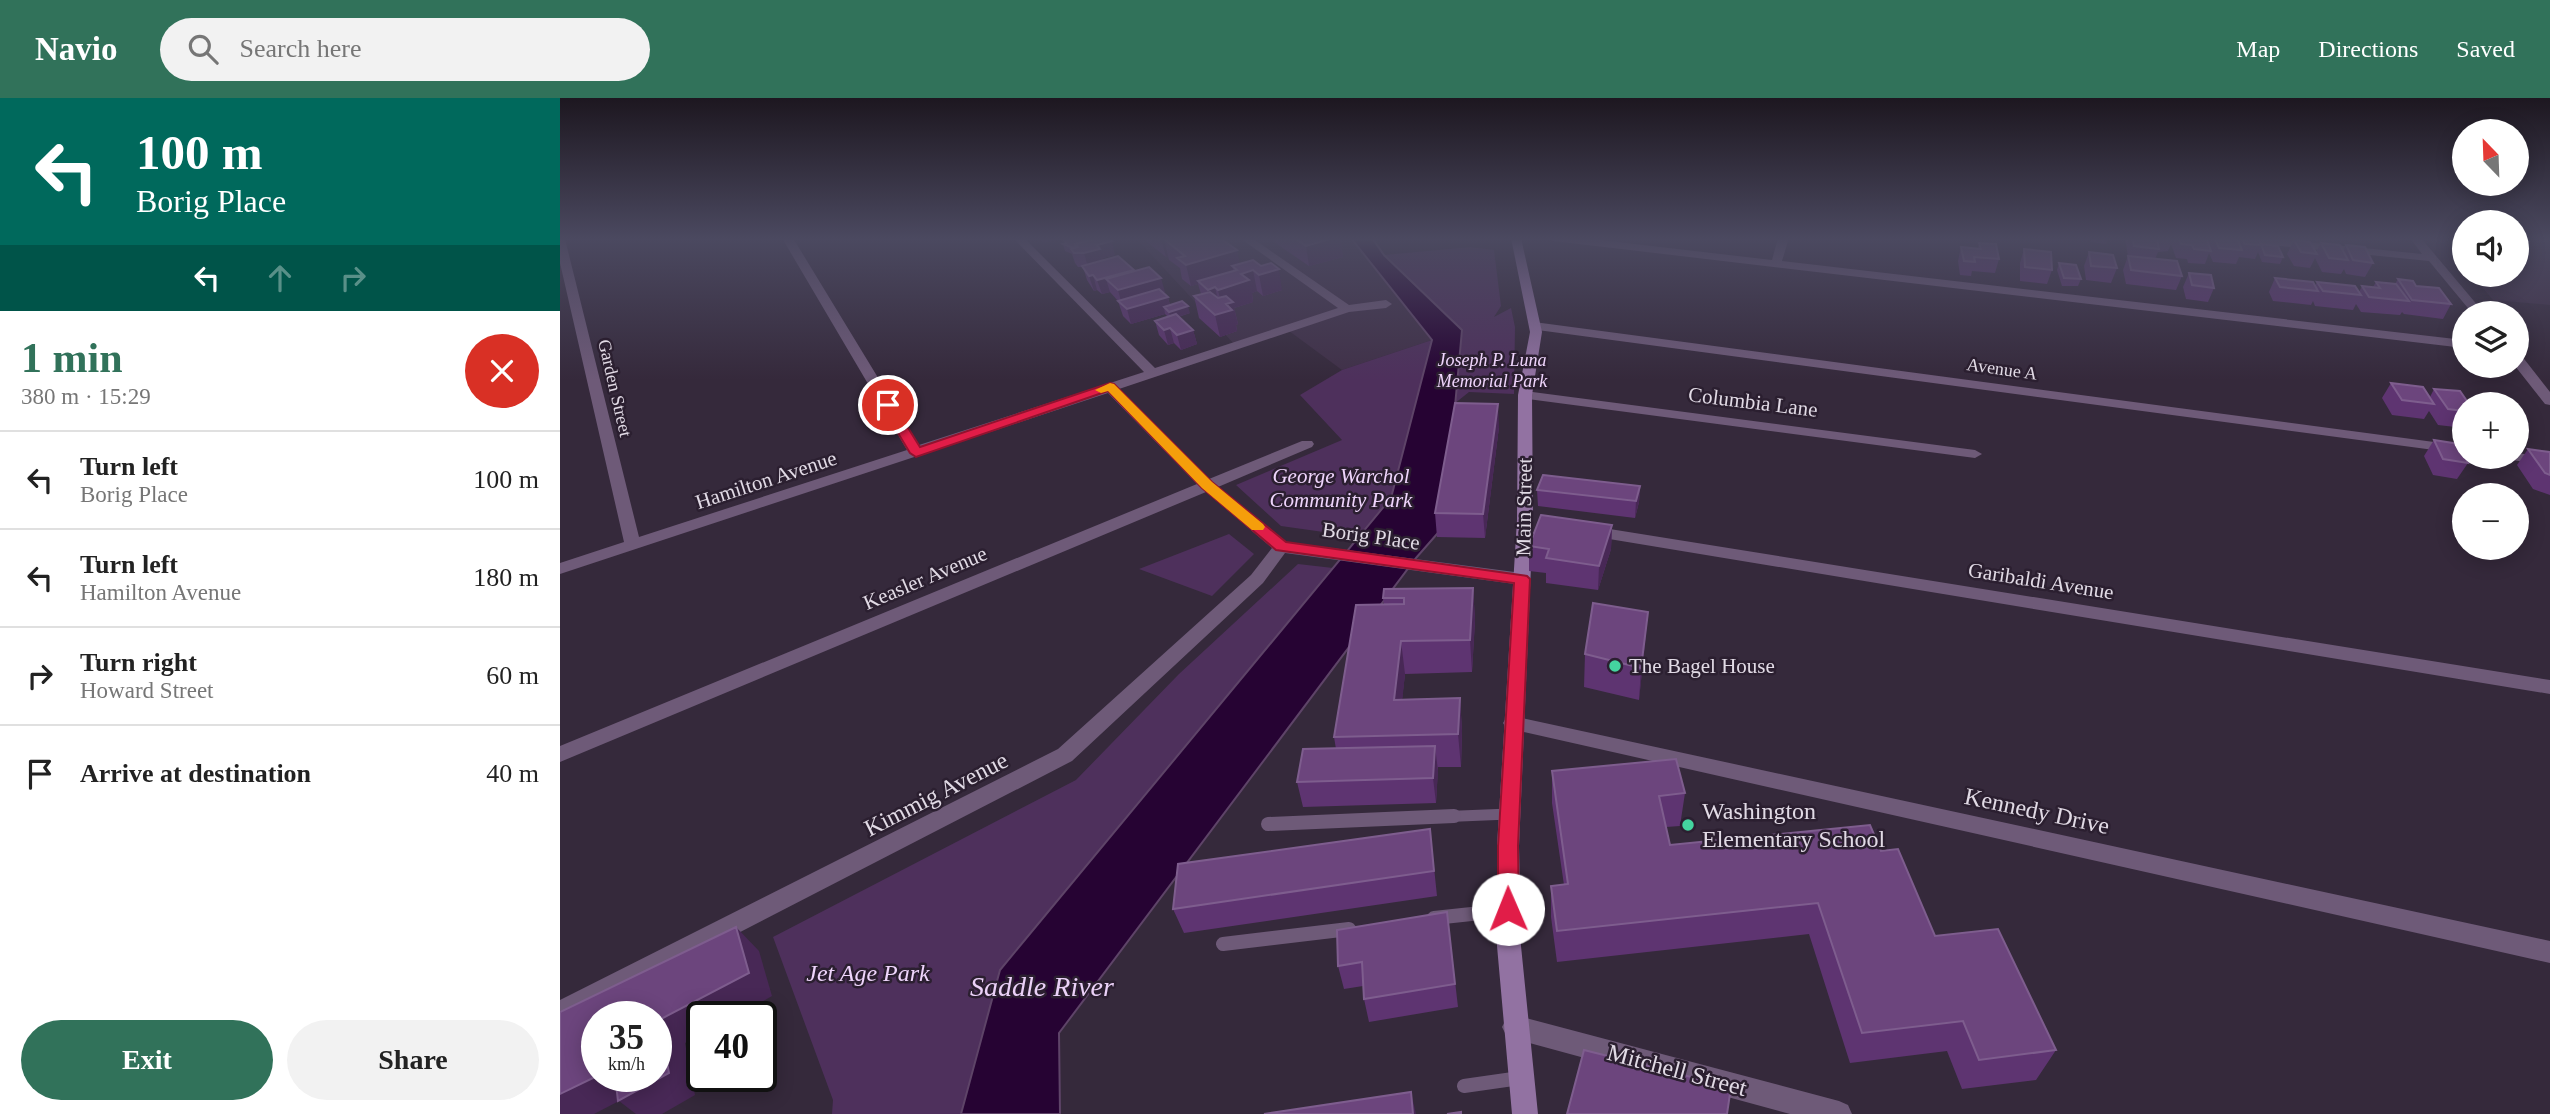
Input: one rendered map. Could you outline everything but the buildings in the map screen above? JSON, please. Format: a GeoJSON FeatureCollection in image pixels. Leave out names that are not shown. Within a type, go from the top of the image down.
{"type":"FeatureCollection","features":[{"type":"Feature","properties":{"kind":"street","name":"Garden Street"},"geometry":{"type":"LineString","coordinates":[[572,285],[633,545]]}},
{"type":"Feature","properties":{"kind":"street"},"geometry":{"type":"LineString","coordinates":[[815,285],[916,453]]}},
{"type":"Feature","properties":{"kind":"street"},"geometry":{"type":"LineString","coordinates":[[1065,285],[1153,373]]}},
{"type":"Feature","properties":{"kind":"street"},"geometry":{"type":"LineString","coordinates":[[1313,285],[1347,309]]}},
{"type":"Feature","properties":{"kind":"street","name":"Main Street"},"geometry":{"type":"LineString","coordinates":[[1525,1114],[1515,1027],[1508,909],[1509,814],[1522,579],[1532,521],[1525,395],[1536,332],[1526,285]]}},
{"type":"Feature","properties":{"kind":"street"},"geometry":{"type":"LineString","coordinates":[[1960,285],[2452,343]]}},
{"type":"Feature","properties":{"kind":"street"},"geometry":{"type":"LineString","coordinates":[[2454,285],[2468,301]]}},
{"type":"Feature","properties":{"kind":"street","name":"Hamilton Avenue"},"geometry":{"type":"LineString","coordinates":[[560,569],[1347,309],[1386,304]]}},
{"type":"Feature","properties":{"kind":"street","name":"Avenue A"},"geometry":{"type":"LineString","coordinates":[[1534,327],[2452,448]]}},
{"type":"Feature","properties":{"kind":"street"},"geometry":{"type":"LineString","coordinates":[[2529,374],[2550,401]]}},
{"type":"Feature","properties":{"kind":"street"},"geometry":{"type":"LineString","coordinates":[[1110,387],[1207,485],[1282,547]]}},
{"type":"Feature","properties":{"kind":"street","name":"Columbia Lane"},"geometry":{"type":"LineString","coordinates":[[1525,395],[1975,454]]}},
{"type":"Feature","properties":{"kind":"street","name":"Keasler Avenue"},"geometry":{"type":"LineString","coordinates":[[560,754],[1307,444]]}},
{"type":"Feature","properties":{"kind":"street"},"geometry":{"type":"LineString","coordinates":[[2529,459],[2550,461]]}},
{"type":"Feature","properties":{"kind":"street","name":"Garibaldi Avenue"},"geometry":{"type":"LineString","coordinates":[[1580,529],[2550,687]]}},
{"type":"Feature","properties":{"kind":"street","name":"Borig Place"},"geometry":{"type":"LineString","coordinates":[[1282,547],[1522,579]]}},
{"type":"Feature","properties":{"kind":"street","name":"Kimmig Avenue"},"geometry":{"type":"LineString","coordinates":[[560,1013],[1065,755],[1257,579],[1282,547]]}},
{"type":"Feature","properties":{"kind":"street","name":"Kennedy Drive"},"geometry":{"type":"LineString","coordinates":[[1514,723],[2550,952]]}},
{"type":"Feature","properties":{"kind":"street","name":"Mitchell Street"},"geometry":{"type":"LineString","coordinates":[[1515,1027],[1775,1105],[1839,1114]]}},
{"type":"Feature","properties":{"kind":"lane"},"geometry":{"type":"LineString","coordinates":[[1268,824],[1509,814]]}},
{"type":"Feature","properties":{"kind":"lane"},"geometry":{"type":"LineString","coordinates":[[1416,921],[1508,909]]}},
{"type":"Feature","properties":{"kind":"lane"},"geometry":{"type":"LineString","coordinates":[[1223,944],[1361,928]]}},
{"type":"Feature","properties":{"kind":"lane"},"geometry":{"type":"LineString","coordinates":[[1464,1086],[1520,1078]]}},
{"type":"Feature","properties":{"kind":"shaded area"},"geometry":{"type":"Polygon","coordinates":[[[1180,285],[1389,285],[1432,340],[1342,370],[1285,328],[1235,345],[1180,285]]]}},
{"type":"Feature","properties":{"kind":"shaded area"},"geometry":{"type":"Polygon","coordinates":[[[2550,285],[2550,305],[2529,303],[2529,301],[2493,300],[2482,287],[2550,285]]]}},
{"type":"Feature","properties":{"kind":"green space","name":"Joseph P. Luna Memorial Park"},"geometry":{"type":"Polygon","coordinates":[[[1416,285],[1498,285],[1501,306],[1494,317],[1511,308],[1515,327],[1514,394],[1469,392],[1454,404],[1462,330],[1416,285]]]}},
{"type":"Feature","properties":{"kind":"green space","name":"George Warchol Community Park"},"geometry":{"type":"Polygon","coordinates":[[[1432,340],[1391,498],[1359,537],[1281,526],[1236,485],[1342,440],[1300,395],[1342,370],[1432,340]]]}},
{"type":"Feature","properties":{"kind":"green space"},"geometry":{"type":"Polygon","coordinates":[[[1229,534],[1254,554],[1212,596],[1139,569],[1229,534]]]}},
{"type":"Feature","properties":{"kind":"green space","name":"Jet Age Park"},"geometry":{"type":"Polygon","coordinates":[[[1298,564],[1333,568],[1001,970],[961,1114],[832,1114],[833,1100],[773,937],[1076,780],[1179,674],[1298,564]]]}},
{"type":"Feature","properties":{"kind":"water","name":"Saddle River"},"geometry":{"type":"Polygon","coordinates":[[[1389,285],[1416,285],[1462,330],[1444,526],[1416,558],[1059,1033],[1060,1114],[961,1114],[1000,970],[1391,498],[1432,340],[1389,285]]]}},
{"type":"Feature","properties":{"kind":"slow traffic"},"geometry":{"type":"LineString","coordinates":[[1101,390],[1110,387],[1207,485],[1258,527]]}},
{"type":"Feature","properties":{"kind":"place","name":"The Bagel House"},"geometry":{"type":"Point","coordinates":[1615,666]}},
{"type":"Feature","properties":{"kind":"place","name":"Washington Elementary School"},"geometry":{"type":"Point","coordinates":[1688,825]}},
{"type":"Feature","properties":{"kind":"route"},"geometry":{"type":"LineString","coordinates":[[888,405],[916,453],[1110,387],[1207,485],[1282,547],[1522,579],[1508,846],[1508,909]]}}]}
